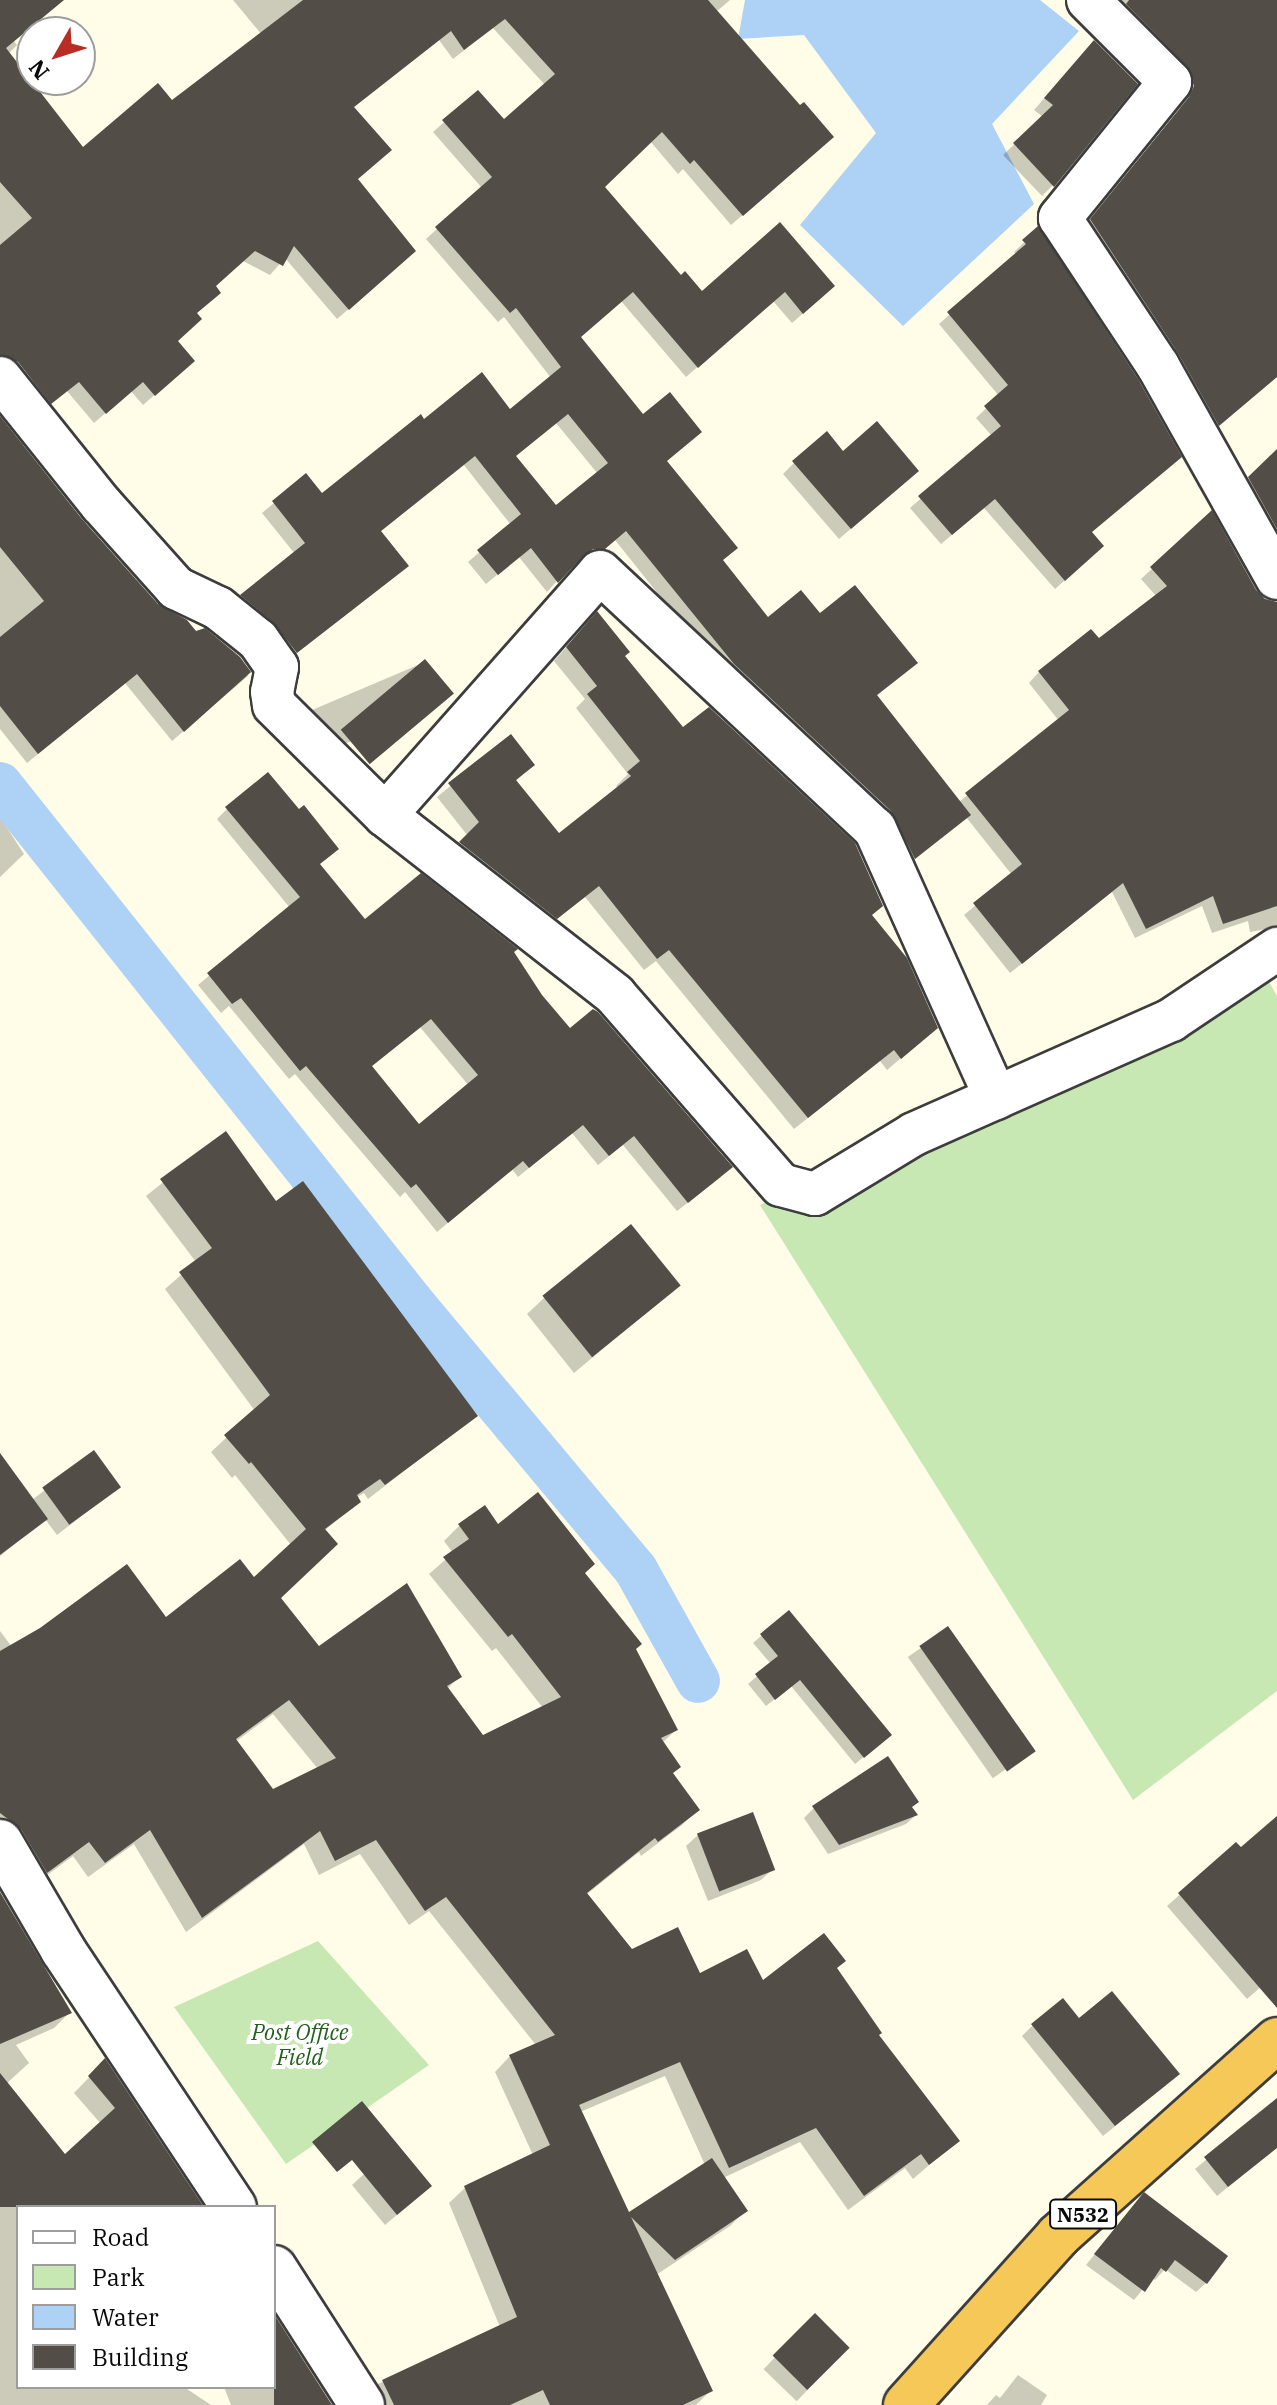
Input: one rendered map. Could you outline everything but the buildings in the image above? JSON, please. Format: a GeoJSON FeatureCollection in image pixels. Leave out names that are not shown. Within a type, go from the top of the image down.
{"type":"FeatureCollection","features":[{"type":"Feature","properties":{"kind":"highway","name":"N532"},"geometry":{"type":"LineString","coordinates":[[906,2405],[1058,2236],[1277,2040]]}},
{"type":"Feature","properties":{"kind":"street"},"geometry":{"type":"LineString","coordinates":[[1088,0],[1170,82],[1060,218],[1158,366],[1277,578]]}},
{"type":"Feature","properties":{"kind":"street"},"geometry":{"type":"LineString","coordinates":[[0,378],[101,504],[176,588],[218,608],[258,640],[277,667],[272,692],[274,705],[385,815],[615,995],[781,1185],[815,1194],[914,1134],[1171,1020],[1277,949]]}},
{"type":"Feature","properties":{"kind":"street"},"geometry":{"type":"LineString","coordinates":[[385,815],[600,572],[875,829],[996,1098]]}},
{"type":"Feature","properties":{"kind":"street"},"geometry":{"type":"LineString","coordinates":[[0,1842],[63,1950],[233,2205]]}},
{"type":"Feature","properties":{"kind":"street"},"geometry":{"type":"LineString","coordinates":[[276,2271],[362,2405]]}},
{"type":"Feature","properties":{"kind":"green space"},"geometry":{"type":"Polygon","coordinates":[[[1258,963],[1277,996],[1277,1691],[1133,1800],[760,1205],[1258,963]]]}},
{"type":"Feature","properties":{"kind":"green space","name":"Post Office Field"},"geometry":{"type":"Polygon","coordinates":[[[318,1941],[429,2065],[286,2164],[174,2007],[318,1941]]]}},
{"type":"Feature","properties":{"kind":"water"},"geometry":{"type":"Polygon","coordinates":[[[745,0],[1040,0],[1079,31],[992,124],[1034,204],[903,326],[800,225],[876,133],[804,35],[738,39],[745,0]]]}},
{"type":"Feature","properties":{"kind":"waterway"},"geometry":{"type":"LineString","coordinates":[[0,784],[412,1302],[636,1570],[698,1681]]}}]}
